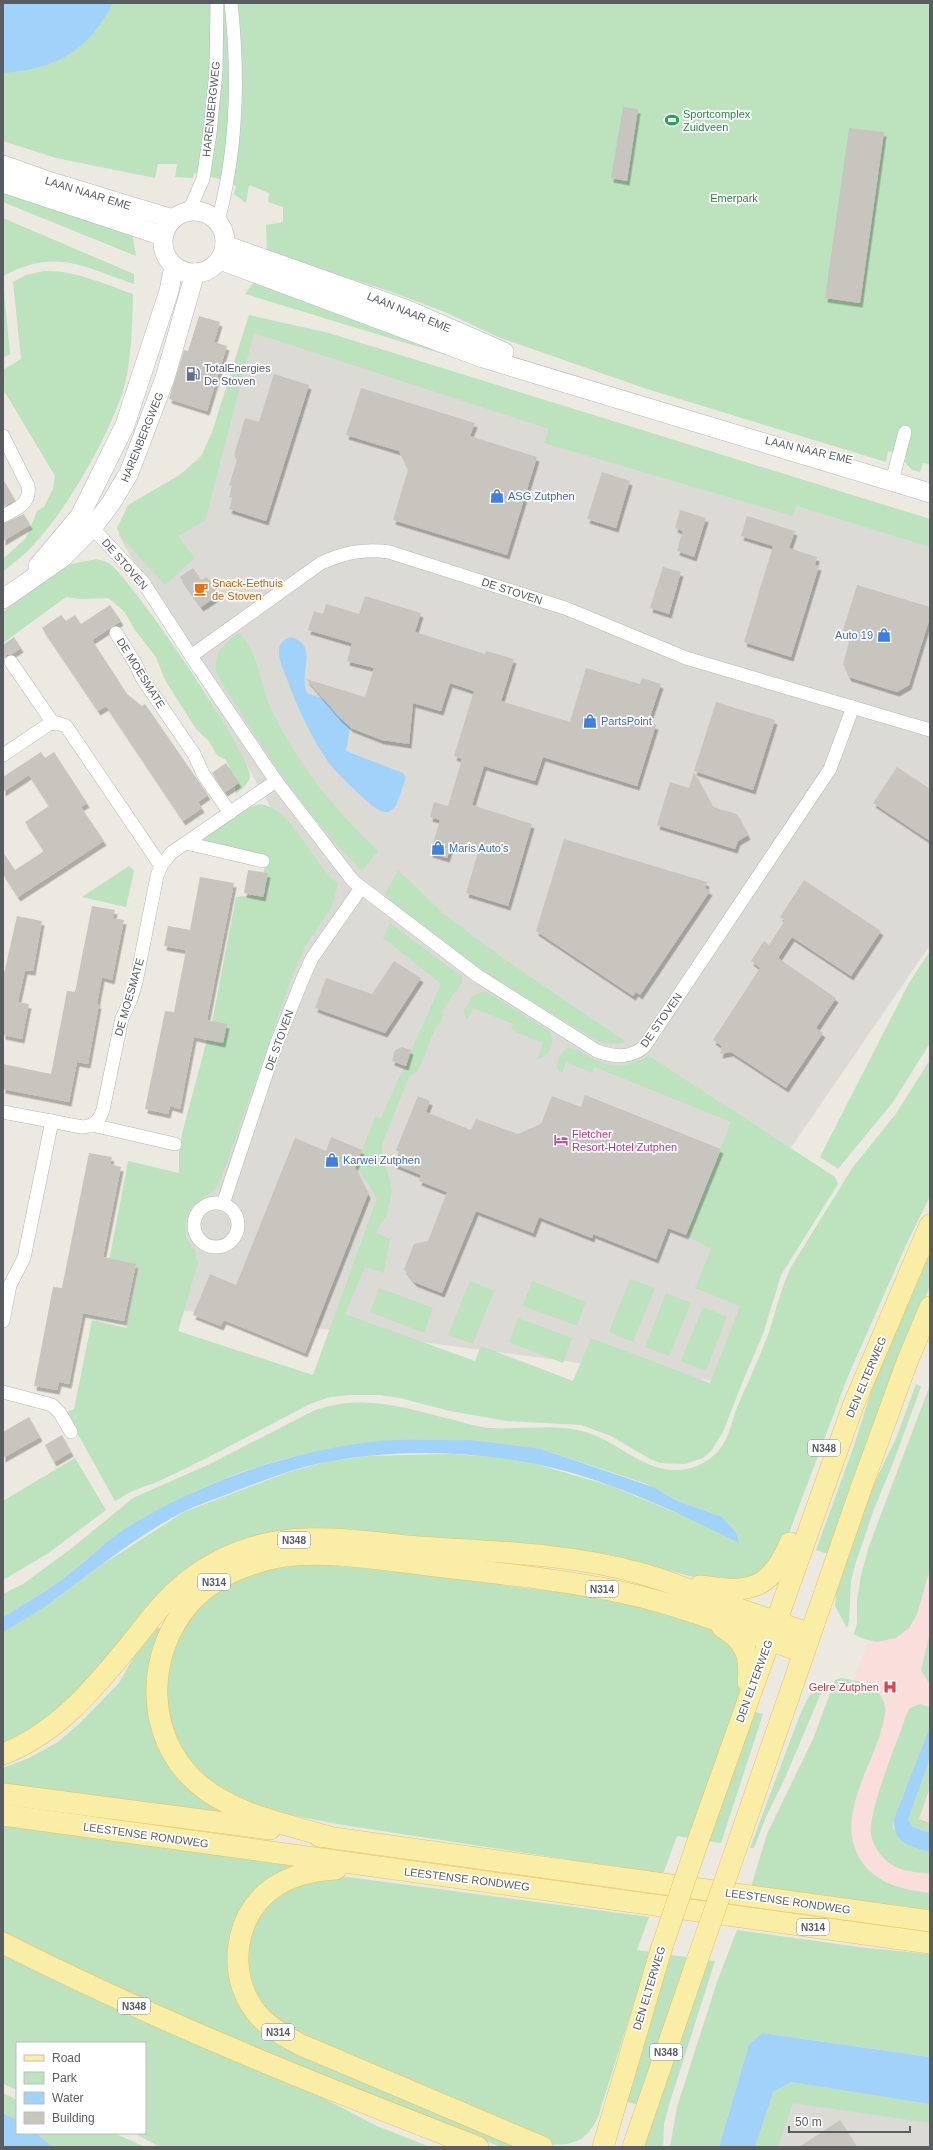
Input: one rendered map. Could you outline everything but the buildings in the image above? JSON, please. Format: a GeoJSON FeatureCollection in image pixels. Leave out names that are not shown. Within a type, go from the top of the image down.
{"type":"FeatureCollection","features":[{"type":"Feature","properties":{"kind":"main road","name":"N348"},"geometry":{"type":"LineString","coordinates":[[3,1754],[42,1734],[73,1710],[106,1673],[161,1606],[187,1581],[225,1557],[249,1548],[294,1540],[320,1539],[491,1551],[579,1561],[632,1571],[664,1580],[725,1589],[744,1588],[764,1581],[777,1570],[791,1542],[853,1374],[893,1286],[930,1221]]}},
{"type":"Feature","properties":{"kind":"main road","name":"DEN ELTERWEG"},"geometry":{"type":"LineString","coordinates":[[602,2147],[660,1953],[741,1716],[853,1406],[930,1225]]}},
{"type":"Feature","properties":{"kind":"main road","name":"N348"},"geometry":{"type":"LineString","coordinates":[[633,2147],[806,1643],[890,1409],[930,1307]]}},
{"type":"Feature","properties":{"kind":"main road","name":"N314"},"geometry":{"type":"LineString","coordinates":[[333,1838],[250,1813],[213,1796],[184,1770],[165,1739],[159,1720],[156,1690],[158,1667],[166,1642],[173,1627],[190,1602],[223,1576],[246,1565],[287,1556],[315,1555],[375,1558],[600,1588],[648,1599],[699,1615],[772,1631]]}},
{"type":"Feature","properties":{"kind":"main road","name":"N348"},"geometry":{"type":"LineString","coordinates":[[664,1580],[772,1631],[806,1643]]}},
{"type":"Feature","properties":{"kind":"main road","name":"N314"},"geometry":{"type":"LineString","coordinates":[[699,1615],[731,1633],[746,1651],[750,1668],[741,1716]]}},
{"type":"Feature","properties":{"kind":"main road","name":"LEESTENSE RONDWEG"},"geometry":{"type":"LineString","coordinates":[[3,1794],[930,1921]]}},
{"type":"Feature","properties":{"kind":"main road","name":"LEESTENSE RONDWEG"},"geometry":{"type":"LineString","coordinates":[[3,1815],[930,1943]]}},
{"type":"Feature","properties":{"kind":"main road","name":"N314"},"geometry":{"type":"LineString","coordinates":[[387,1868],[335,1869],[304,1873],[284,1881],[269,1890],[257,1903],[247,1918],[238,1949],[240,1980],[248,1999],[260,2017],[277,2032],[299,2044],[542,2147]]}},
{"type":"Feature","properties":{"kind":"main road","name":"N348"},"geometry":{"type":"LineString","coordinates":[[3,1943],[63,1973],[184,2029],[268,2065],[478,2147]]}},
{"type":"Feature","properties":{"kind":"main road","name":"N314"},"geometry":{"type":"LineString","coordinates":[[586,2147],[590,2145],[600,2131],[622,2078]]}},
{"type":"Feature","properties":{"kind":"street","name":"HARENBERGWEG"},"geometry":{"type":"LineString","coordinates":[[181,215],[203,179],[210,133],[216,72],[217,3]]}},
{"type":"Feature","properties":{"kind":"street","name":"HARENBERGWEG"},"geometry":{"type":"LineString","coordinates":[[218,221],[226,188],[235,114],[235,37],[230,3]]}},
{"type":"Feature","properties":{"kind":"street","name":"LAAN NAAR EME"},"geometry":{"type":"LineString","coordinates":[[3,165],[46,180],[181,215]]}},
{"type":"Feature","properties":{"kind":"street","name":"LAAN NAAR EME"},"geometry":{"type":"LineString","coordinates":[[3,183],[163,236]]}},
{"type":"Feature","properties":{"kind":"street"},"geometry":{"type":"LineString","coordinates":[[204,213],[218,221],[222,229],[223,253],[213,267],[195,273],[184,272],[174,266],[164,252],[163,236],[166,226],[181,215],[204,213]]}},
{"type":"Feature","properties":{"kind":"street","name":"LAAN NAAR EME"},"geometry":{"type":"LineString","coordinates":[[223,253],[483,358],[723,430],[893,476],[930,481]]}},
{"type":"Feature","properties":{"kind":"street","name":"HARENBERGWEG"},"geometry":{"type":"LineString","coordinates":[[3,600],[62,558],[86,522],[134,404],[169,290],[174,266]]}},
{"type":"Feature","properties":{"kind":"street","name":"HARENBERGWEG"},"geometry":{"type":"LineString","coordinates":[[86,522],[111,503],[134,460],[165,378],[195,273]]}},
{"type":"Feature","properties":{"kind":"street"},"geometry":{"type":"LineString","coordinates":[[893,476],[905,432]]}},
{"type":"Feature","properties":{"kind":"street"},"geometry":{"type":"LineString","coordinates":[[3,436],[28,486],[29,493],[22,506],[3,516]]}},
{"type":"Feature","properties":{"kind":"street","name":"LAAN NAAR EME"},"geometry":{"type":"LineString","coordinates":[[893,476],[930,493]]}},
{"type":"Feature","properties":{"kind":"street","name":"DE STOVEN"},"geometry":{"type":"LineString","coordinates":[[86,522],[143,582],[191,656],[276,781],[353,881],[478,976],[597,1051],[610,1055],[623,1057],[636,1053],[644,1047],[830,769],[853,707]]}},
{"type":"Feature","properties":{"kind":"street","name":"DE STOVEN"},"geometry":{"type":"LineString","coordinates":[[191,656],[321,563],[338,555],[358,550],[373,550],[388,552],[564,608],[686,658],[930,730]]}},
{"type":"Feature","properties":{"kind":"street","name":"DE MOESMATE"},"geometry":{"type":"LineString","coordinates":[[116,634],[135,663],[142,678],[194,754],[203,774],[230,813]]}},
{"type":"Feature","properties":{"kind":"street"},"geometry":{"type":"LineString","coordinates":[[11,662],[53,723]]}},
{"type":"Feature","properties":{"kind":"street"},"geometry":{"type":"LineString","coordinates":[[3,755],[53,723],[62,724],[69,729],[161,866]]}},
{"type":"Feature","properties":{"kind":"street","name":"DE MOESMATE"},"geometry":{"type":"LineString","coordinates":[[92,1125],[98,1120],[103,1110],[120,1028],[136,982],[157,876],[161,866],[171,853],[276,781]]}},
{"type":"Feature","properties":{"kind":"street"},"geometry":{"type":"LineString","coordinates":[[186,843],[263,861]]}},
{"type":"Feature","properties":{"kind":"street","name":"DE STOVEN"},"geometry":{"type":"LineString","coordinates":[[223,1204],[276,1045],[303,978],[312,958],[361,888]]}},
{"type":"Feature","properties":{"kind":"street"},"geometry":{"type":"LineString","coordinates":[[3,1112],[82,1127],[92,1125],[175,1144]]}},
{"type":"Feature","properties":{"kind":"street"},"geometry":{"type":"LineString","coordinates":[[3,1321],[10,1285],[24,1258],[52,1121]]}},
{"type":"Feature","properties":{"kind":"street"},"geometry":{"type":"LineString","coordinates":[[3,1392],[52,1405],[60,1413],[71,1432]]}},
{"type":"Feature","properties":{"kind":"shaded area"},"geometry":{"type":"Polygon","coordinates":[[[249,331],[930,546],[930,945],[790,1149],[723,1382],[173,1309],[178,1217],[324,903],[118,534],[215,442],[249,331]]]}},
{"type":"Feature","properties":{"kind":"shaded area","name":"Gelre Zutphen"},"geometry":{"type":"Polygon","coordinates":[[[930,1490],[930,1906],[770,1885],[930,1490]]]}},
{"type":"Feature","properties":{"kind":"shaded area"},"geometry":{"type":"Polygon","coordinates":[[[768,2069],[930,2092],[930,2147],[744,2147],[768,2069]]]}},
{"type":"Feature","properties":{"kind":"green space","name":"Emerpark"},"geometry":{"type":"Polygon","coordinates":[[[3,3],[930,3],[930,465],[923,463],[920,472],[912,470],[905,462],[906,457],[888,451],[886,462],[647,389],[498,337],[445,312],[389,291],[267,252],[266,225],[283,222],[283,207],[268,202],[269,193],[249,185],[246,203],[234,194],[236,186],[221,176],[220,179],[194,173],[193,178],[175,177],[177,164],[158,164],[155,178],[56,158],[3,141],[3,3]]]}},
{"type":"Feature","properties":{"kind":"green space"},"geometry":{"type":"Polygon","coordinates":[[[3,191],[132,233],[136,256],[3,202],[3,191]]]}},
{"type":"Feature","properties":{"kind":"green space"},"geometry":{"type":"Polygon","coordinates":[[[3,218],[134,274],[134,284],[83,266],[54,261],[38,263],[21,268],[3,276],[3,218]]]}},
{"type":"Feature","properties":{"kind":"green space"},"geometry":{"type":"Polygon","coordinates":[[[44,271],[56,271],[78,275],[133,294],[131,342],[128,367],[123,391],[108,429],[86,471],[61,511],[48,528],[24,554],[3,572],[3,559],[26,538],[37,511],[44,507],[53,489],[55,476],[3,389],[3,370],[21,359],[13,282],[26,275],[44,271]]]}},
{"type":"Feature","properties":{"kind":"green space"},"geometry":{"type":"Polygon","coordinates":[[[256,279],[495,370],[245,294],[256,279]]]}},
{"type":"Feature","properties":{"kind":"green space"},"geometry":{"type":"Polygon","coordinates":[[[3,281],[10,354],[3,358],[3,281]]]}},
{"type":"Feature","properties":{"kind":"green space"},"geometry":{"type":"Polygon","coordinates":[[[249,315],[329,333],[930,519],[930,547],[797,506],[793,516],[544,443],[549,429],[254,333],[205,521],[178,536],[195,558],[165,585],[121,537],[117,528],[128,505],[178,476],[200,459],[212,432],[249,315]]]}},
{"type":"Feature","properties":{"kind":"green space"},"geometry":{"type":"Polygon","coordinates":[[[96,559],[110,564],[123,578],[165,633],[212,703],[245,760],[250,776],[247,783],[236,794],[232,773],[226,760],[217,755],[208,740],[196,729],[165,680],[156,657],[135,630],[124,611],[108,598],[82,599],[66,597],[3,643],[3,612],[58,569],[66,565],[96,559]]]}},
{"type":"Feature","properties":{"kind":"green space"},"geometry":{"type":"Polygon","coordinates":[[[239,633],[251,650],[273,713],[294,751],[319,786],[347,820],[378,851],[362,871],[320,825],[301,801],[265,751],[216,672],[216,659],[218,654],[228,641],[239,633]]]}},
{"type":"Feature","properties":{"kind":"green space"},"geometry":{"type":"Polygon","coordinates":[[[259,804],[271,807],[292,825],[319,863],[338,883],[332,907],[306,945],[292,977],[222,1176],[215,1189],[191,1208],[185,1222],[186,1238],[194,1249],[198,1263],[178,1331],[313,1375],[377,1198],[356,1166],[375,1117],[381,1118],[441,984],[383,938],[390,923],[462,977],[462,982],[442,1011],[442,1019],[436,1026],[419,1069],[409,1077],[381,1147],[392,1190],[387,1215],[375,1232],[390,1239],[384,1273],[365,1267],[345,1314],[475,1361],[481,1346],[573,1381],[591,1338],[710,1383],[740,1306],[695,1288],[711,1249],[686,1235],[731,1122],[595,1067],[592,1073],[566,1062],[562,1073],[557,1069],[557,1063],[561,1054],[568,1048],[576,1049],[604,1064],[618,1066],[633,1063],[649,1056],[835,1177],[838,1184],[781,1275],[763,1334],[723,1432],[711,1451],[703,1458],[685,1464],[660,1463],[650,1459],[611,1436],[581,1425],[507,1421],[450,1411],[400,1398],[380,1395],[350,1395],[330,1397],[310,1404],[203,1460],[157,1482],[132,1491],[115,1501],[66,1413],[74,1409],[92,1320],[126,1328],[139,1269],[109,1261],[128,1161],[179,1173],[179,1152],[182,1134],[213,1017],[236,897],[265,894],[264,870],[267,861],[205,842],[202,837],[251,807],[259,804]]]}},
{"type":"Feature","properties":{"kind":"green space"},"geometry":{"type":"Polygon","coordinates":[[[129,866],[134,871],[126,907],[82,897],[129,866]]]}},
{"type":"Feature","properties":{"kind":"green space"},"geometry":{"type":"Polygon","coordinates":[[[398,870],[445,915],[503,958],[626,1042],[610,1044],[594,1039],[485,972],[432,935],[385,894],[398,870]]]}},
{"type":"Feature","properties":{"kind":"green space"},"geometry":{"type":"Polygon","coordinates":[[[930,951],[930,1043],[893,1102],[838,1169],[820,1157],[909,983],[930,951]]]}},
{"type":"Feature","properties":{"kind":"green space"},"geometry":{"type":"Polygon","coordinates":[[[481,992],[487,992],[550,1032],[552,1036],[552,1045],[548,1053],[537,1059],[543,1043],[511,1030],[513,1024],[473,1008],[468,1019],[465,1017],[464,1010],[473,996],[481,992]]]}},
{"type":"Feature","properties":{"kind":"green space"},"geometry":{"type":"Polygon","coordinates":[[[930,1060],[930,1196],[906,1245],[848,1376],[786,1541],[772,1567],[747,1582],[708,1581],[612,1555],[551,1548],[249,1538],[59,1712],[3,1745],[3,1632],[56,1599],[100,1566],[184,1512],[289,1472],[325,1462],[369,1456],[451,1454],[493,1457],[532,1463],[611,1486],[691,1519],[739,1543],[736,1532],[722,1517],[675,1500],[647,1484],[541,1449],[330,1449],[275,1461],[223,1479],[197,1490],[117,1534],[57,1583],[3,1617],[3,1594],[23,1584],[72,1548],[133,1498],[212,1463],[313,1411],[330,1406],[365,1402],[399,1406],[485,1427],[550,1427],[574,1429],[597,1436],[639,1459],[660,1468],[679,1470],[692,1468],[704,1463],[719,1450],[727,1436],[736,1410],[769,1332],[781,1291],[791,1267],[853,1167],[895,1115],[930,1060]]]}},
{"type":"Feature","properties":{"kind":"green space"},"geometry":{"type":"Polygon","coordinates":[[[930,1241],[930,1285],[828,1554],[816,1550],[854,1446],[875,1379],[930,1241]]]}},
{"type":"Feature","properties":{"kind":"green space"},"geometry":{"type":"Polygon","coordinates":[[[630,1279],[655,1288],[633,1342],[609,1332],[630,1279]]]}},
{"type":"Feature","properties":{"kind":"green space"},"geometry":{"type":"Polygon","coordinates":[[[470,1281],[494,1291],[473,1344],[448,1335],[470,1281]]]}},
{"type":"Feature","properties":{"kind":"green space"},"geometry":{"type":"Polygon","coordinates":[[[532,1281],[586,1302],[577,1326],[523,1306],[532,1281]]]}},
{"type":"Feature","properties":{"kind":"green space"},"geometry":{"type":"Polygon","coordinates":[[[379,1288],[433,1308],[424,1333],[370,1312],[379,1288]]]}},
{"type":"Feature","properties":{"kind":"green space"},"geometry":{"type":"Polygon","coordinates":[[[666,1293],[691,1303],[669,1356],[645,1347],[666,1293]]]}},
{"type":"Feature","properties":{"kind":"green space"},"geometry":{"type":"Polygon","coordinates":[[[703,1307],[727,1317],[706,1371],[681,1361],[703,1307]]]}},
{"type":"Feature","properties":{"kind":"green space"},"geometry":{"type":"Polygon","coordinates":[[[518,1318],[572,1338],[563,1363],[509,1342],[518,1318]]]}},
{"type":"Feature","properties":{"kind":"green space"},"geometry":{"type":"Polygon","coordinates":[[[916,1384],[921,1387],[874,1509],[855,1565],[851,1581],[849,1621],[847,1628],[835,1606],[837,1582],[870,1492],[897,1436],[916,1384]]]}},
{"type":"Feature","properties":{"kind":"green space"},"geometry":{"type":"Polygon","coordinates":[[[930,1385],[930,1569],[917,1614],[909,1628],[896,1638],[877,1642],[861,1638],[854,1634],[857,1623],[857,1601],[861,1575],[869,1546],[930,1385]]]}},
{"type":"Feature","properties":{"kind":"green space"},"geometry":{"type":"Polygon","coordinates":[[[75,1458],[106,1510],[47,1554],[3,1580],[3,1501],[75,1458]]]}},
{"type":"Feature","properties":{"kind":"green space"},"geometry":{"type":"Polygon","coordinates":[[[313,1561],[449,1574],[509,1586],[598,1597],[638,1606],[711,1629],[739,1653],[742,1682],[738,1698],[689,1838],[677,1836],[663,1874],[343,1825],[274,1812],[226,1795],[184,1757],[163,1707],[171,1645],[202,1599],[253,1570],[313,1561]]]}},
{"type":"Feature","properties":{"kind":"green space"},"geometry":{"type":"Polygon","coordinates":[[[153,1623],[164,1632],[153,1721],[236,1815],[3,1788],[3,1768],[29,1758],[58,1742],[80,1723],[119,1683],[153,1623]]]}},
{"type":"Feature","properties":{"kind":"green space"},"geometry":{"type":"Polygon","coordinates":[[[930,1632],[930,1685],[921,1670],[930,1632]]]}},
{"type":"Feature","properties":{"kind":"green space"},"geometry":{"type":"Polygon","coordinates":[[[841,1678],[869,1685],[879,1694],[885,1707],[880,1734],[853,1809],[851,1824],[852,1839],[857,1853],[863,1863],[878,1878],[897,1886],[930,1893],[930,1916],[750,1890],[767,1834],[813,1739],[835,1680],[841,1678]]]}},
{"type":"Feature","properties":{"kind":"green space"},"geometry":{"type":"Polygon","coordinates":[[[823,1684],[824,1686],[785,1778],[765,1819],[754,1848],[750,1848],[801,1712],[809,1696],[823,1684]]]}},
{"type":"Feature","properties":{"kind":"green space"},"geometry":{"type":"Polygon","coordinates":[[[920,1704],[930,1707],[930,1726],[894,1819],[893,1828],[910,1846],[930,1852],[930,1874],[902,1870],[890,1863],[877,1849],[871,1835],[871,1824],[874,1810],[884,1775],[907,1713],[910,1708],[920,1704]]]}},
{"type":"Feature","properties":{"kind":"green space"},"geometry":{"type":"Polygon","coordinates":[[[752,1711],[763,1714],[721,1843],[708,1841],[752,1711]]]}},
{"type":"Feature","properties":{"kind":"green space"},"geometry":{"type":"Polygon","coordinates":[[[930,1758],[930,1787],[919,1819],[930,1823],[930,1833],[913,1827],[908,1820],[930,1758]]]}},
{"type":"Feature","properties":{"kind":"green space"},"geometry":{"type":"Polygon","coordinates":[[[3,1822],[321,1864],[254,1896],[243,2007],[529,2147],[501,2147],[344,2087],[3,1938],[3,1822]]]}},
{"type":"Feature","properties":{"kind":"green space"},"geometry":{"type":"Polygon","coordinates":[[[340,1876],[649,1917],[637,1950],[650,1952],[598,2117],[585,2136],[580,2140],[567,2144],[551,2144],[323,2048],[262,2009],[244,1969],[254,1918],[291,1885],[340,1876]]]}},
{"type":"Feature","properties":{"kind":"green space"},"geometry":{"type":"Polygon","coordinates":[[[737,1930],[866,1948],[930,1954],[930,2057],[762,2033],[749,2044],[719,2147],[670,2147],[677,2107],[717,1982],[737,1930]]]}},
{"type":"Feature","properties":{"kind":"green space"},"geometry":{"type":"Polygon","coordinates":[[[3,1949],[300,2086],[377,2126],[430,2147],[160,2147],[136,2134],[146,2134],[146,2042],[16,2042],[16,2090],[3,2084],[3,1949]]]}},
{"type":"Feature","properties":{"kind":"green space"},"geometry":{"type":"Polygon","coordinates":[[[669,1955],[688,1957],[638,2105],[622,2100],[669,1955]]]}},
{"type":"Feature","properties":{"kind":"green space"},"geometry":{"type":"Polygon","coordinates":[[[707,1960],[715,1961],[669,2105],[664,2124],[663,2147],[644,2147],[707,1960]]]}},
{"type":"Feature","properties":{"kind":"green space"},"geometry":{"type":"Polygon","coordinates":[[[791,2082],[930,2104],[930,2123],[793,2103],[778,2147],[755,2147],[773,2092],[791,2082]]]}},
{"type":"Feature","properties":{"kind":"green space"},"geometry":{"type":"Polygon","coordinates":[[[3,2093],[16,2100],[16,2120],[3,2113],[3,2093]]]}},
{"type":"Feature","properties":{"kind":"green space"},"geometry":{"type":"Polygon","coordinates":[[[37,2134],[116,2134],[145,2147],[53,2147],[37,2134]]]}},
{"type":"Feature","properties":{"kind":"water"},"geometry":{"type":"Polygon","coordinates":[[[3,3],[113,3],[93,34],[69,54],[55,62],[40,67],[3,73],[3,3]]]}},
{"type":"Feature","properties":{"kind":"water"},"geometry":{"type":"Polygon","coordinates":[[[290,637],[299,641],[304,646],[306,652],[305,685],[307,693],[353,709],[346,751],[403,773],[406,777],[396,806],[389,812],[381,811],[361,796],[340,776],[329,763],[316,743],[300,712],[280,661],[279,648],[284,640],[290,637]]]}},
{"type":"Feature","properties":{"kind":"water"},"geometry":{"type":"Polygon","coordinates":[[[395,1440],[470,1440],[541,1449],[653,1487],[675,1500],[722,1517],[736,1532],[739,1543],[677,1513],[613,1486],[569,1472],[540,1465],[510,1459],[449,1454],[387,1454],[357,1457],[327,1462],[289,1472],[264,1480],[183,1512],[134,1541],[51,1603],[3,1632],[3,1617],[57,1583],[123,1530],[152,1513],[211,1484],[273,1462],[337,1447],[395,1440]]]}},
{"type":"Feature","properties":{"kind":"water"},"geometry":{"type":"Polygon","coordinates":[[[930,1726],[930,1758],[908,1820],[913,1827],[930,1833],[930,1852],[904,1843],[896,1834],[894,1819],[930,1726]]]}},
{"type":"Feature","properties":{"kind":"water"},"geometry":{"type":"Polygon","coordinates":[[[762,2033],[930,2057],[930,2104],[791,2082],[773,2092],[755,2147],[719,2147],[749,2044],[762,2033]]]}},
{"type":"Feature","properties":{"kind":"water"},"geometry":{"type":"Polygon","coordinates":[[[3,2113],[16,2120],[16,2134],[37,2134],[53,2147],[3,2147],[3,2113]]]}},
{"type":"Feature","properties":{"kind":"place","name":"Sportcomplex Zuidveen"},"geometry":{"type":"Point","coordinates":[672,120]}},
{"type":"Feature","properties":{"kind":"place","name":"TotalEnergies De Stoven"},"geometry":{"type":"Point","coordinates":[193,374]}},
{"type":"Feature","properties":{"kind":"place","name":"ASG Zutphen"},"geometry":{"type":"Point","coordinates":[497,496]}},
{"type":"Feature","properties":{"kind":"place","name":"Snack-Eethuis de Stoven"},"geometry":{"type":"Point","coordinates":[201,589]}},
{"type":"Feature","properties":{"kind":"place","name":"Auto 19"},"geometry":{"type":"Point","coordinates":[884,635]}},
{"type":"Feature","properties":{"kind":"place","name":"PartsPoint"},"geometry":{"type":"Point","coordinates":[590,721]}},
{"type":"Feature","properties":{"kind":"place","name":"Maris Auto's"},"geometry":{"type":"Point","coordinates":[438,848]}},
{"type":"Feature","properties":{"kind":"place","name":"Fletcher Resort-Hotel Zutphen"},"geometry":{"type":"Point","coordinates":[561,1140]}},
{"type":"Feature","properties":{"kind":"place","name":"Karwei Zutphen"},"geometry":{"type":"Point","coordinates":[332,1160]}},
{"type":"Feature","properties":{"kind":"place","name":"Gelre Zutphen"},"geometry":{"type":"Point","coordinates":[890,1687]}}]}
